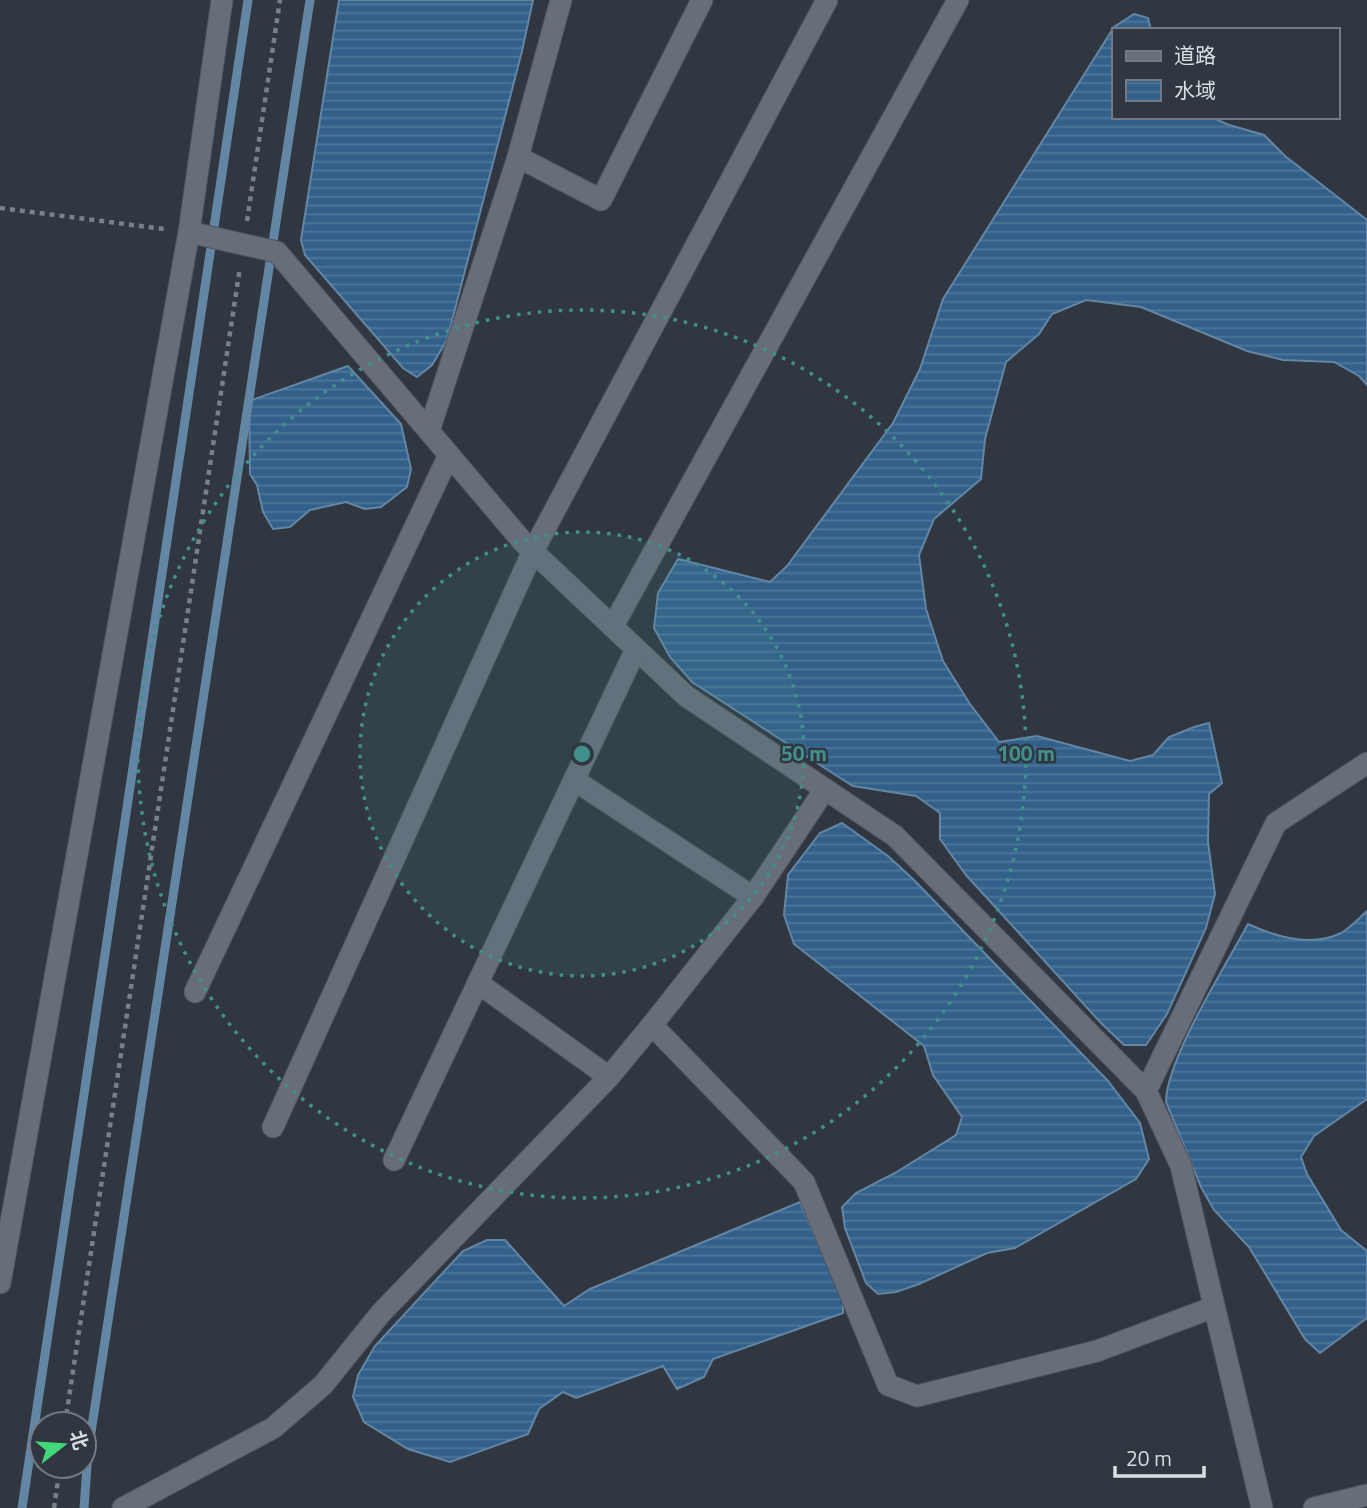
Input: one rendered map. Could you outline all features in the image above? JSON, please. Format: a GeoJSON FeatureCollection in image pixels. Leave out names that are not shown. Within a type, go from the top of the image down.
{"type":"FeatureCollection","features":[{"type":"Feature","properties":{"kind":"street"},"geometry":{"type":"LineString","coordinates":[[0,1283],[194,233],[222,0]]}},
{"type":"Feature","properties":{"kind":"street"},"geometry":{"type":"LineString","coordinates":[[429,431],[518,157],[561,0]]}},
{"type":"Feature","properties":{"kind":"street"},"geometry":{"type":"LineString","coordinates":[[518,157],[601,200],[702,0]]}},
{"type":"Feature","properties":{"kind":"street"},"geometry":{"type":"LineString","coordinates":[[273,1127],[533,551],[827,0]]}},
{"type":"Feature","properties":{"kind":"street"},"geometry":{"type":"LineString","coordinates":[[612,626],[958,0]]}},
{"type":"Feature","properties":{"kind":"street"},"geometry":{"type":"LineString","coordinates":[[194,233],[251,246],[429,431],[533,551],[636,649],[686,696],[895,836],[1146,1091],[1181,1166],[1262,1508]]}},
{"type":"Feature","properties":{"kind":"street"},"geometry":{"type":"LineString","coordinates":[[195,992],[449,455]]}},
{"type":"Feature","properties":{"kind":"street"},"geometry":{"type":"LineString","coordinates":[[394,1160],[636,649]]}},
{"type":"Feature","properties":{"kind":"street"},"geometry":{"type":"LineString","coordinates":[[1146,1091],[1276,823],[1367,763]]}},
{"type":"Feature","properties":{"kind":"street"},"geometry":{"type":"LineString","coordinates":[[574,780],[753,897]]}},
{"type":"Feature","properties":{"kind":"street"},"geometry":{"type":"LineString","coordinates":[[123,1508],[273,1428],[323,1385],[381,1313],[609,1077],[753,897],[825,789]]}},
{"type":"Feature","properties":{"kind":"street"},"geometry":{"type":"LineString","coordinates":[[478,983],[609,1077]]}},
{"type":"Feature","properties":{"kind":"street"},"geometry":{"type":"LineString","coordinates":[[652,1025],[803,1182],[888,1385],[917,1396],[1097,1351],[1214,1307]]}},
{"type":"Feature","properties":{"kind":"street"},"geometry":{"type":"LineString","coordinates":[[1314,1508],[1367,1495]]}},
{"type":"Feature","properties":{"kind":"path"},"geometry":{"type":"LineString","coordinates":[[67,1410],[251,246],[280,0]]}},
{"type":"Feature","properties":{"kind":"path"},"geometry":{"type":"LineString","coordinates":[[0,208],[194,233]]}},
{"type":"Feature","properties":{"kind":"path"},"geometry":{"type":"LineString","coordinates":[[54,1508],[58,1480]]}},
{"type":"Feature","properties":{"kind":"water"},"geometry":{"type":"Polygon","coordinates":[[[339,0],[533,0],[447,340],[432,365],[417,377],[403,368],[305,255],[301,240],[339,0]]]}},
{"type":"Feature","properties":{"kind":"water"},"geometry":{"type":"Polygon","coordinates":[[[1134,14],[1148,18],[1150,28],[1113,28],[1134,14]]]}},
{"type":"Feature","properties":{"kind":"water"},"geometry":{"type":"Polygon","coordinates":[[[1112,30],[1112,119],[1216,119],[1264,135],[1285,156],[1367,220],[1367,385],[1359,376],[1334,362],[1283,360],[1247,351],[1141,307],[1086,300],[1052,314],[1039,334],[1006,362],[985,439],[981,479],[934,519],[919,555],[926,609],[943,661],[970,704],[999,742],[1037,736],[1130,761],[1153,755],[1169,737],[1209,723],[1222,783],[1209,794],[1208,842],[1215,894],[1206,928],[1167,1014],[1146,1045],[1124,1045],[966,875],[940,839],[940,813],[916,796],[853,786],[837,776],[692,682],[670,657],[654,628],[658,593],[678,559],[770,582],[787,566],[893,423],[920,369],[943,299],[1112,30]]]}},
{"type":"Feature","properties":{"kind":"water"},"geometry":{"type":"Polygon","coordinates":[[[348,366],[401,424],[411,469],[407,487],[381,507],[365,509],[346,502],[310,510],[290,527],[273,529],[263,512],[257,485],[250,474],[249,401],[348,366]]]}},
{"type":"Feature","properties":{"kind":"water"},"geometry":{"type":"Polygon","coordinates":[[[842,823],[888,856],[914,880],[1108,1081],[1140,1123],[1149,1159],[1136,1179],[1015,1248],[987,1253],[919,1284],[896,1292],[878,1294],[866,1283],[845,1228],[842,1207],[856,1193],[895,1173],[956,1135],[962,1117],[933,1075],[924,1046],[794,944],[784,915],[788,875],[820,833],[842,823]]]}},
{"type":"Feature","properties":{"kind":"water"},"geometry":{"type":"Polygon","coordinates":[[[1367,911],[1367,1099],[1314,1136],[1301,1157],[1307,1174],[1341,1230],[1367,1251],[1367,1318],[1320,1353],[1305,1339],[1249,1247],[1214,1210],[1201,1187],[1166,1102],[1169,1084],[1186,1038],[1248,924],[1282,937],[1318,940],[1341,933],[1367,911]]]}},
{"type":"Feature","properties":{"kind":"water"},"geometry":{"type":"Polygon","coordinates":[[[800,1202],[843,1301],[843,1313],[713,1359],[704,1377],[677,1389],[663,1366],[576,1398],[563,1392],[539,1409],[528,1434],[450,1462],[408,1449],[364,1422],[353,1397],[358,1375],[375,1346],[463,1251],[487,1240],[505,1240],[564,1306],[590,1289],[800,1202]]]}},
{"type":"Feature","properties":{"kind":"waterway"},"geometry":{"type":"LineString","coordinates":[[22,1508],[248,0]]}},
{"type":"Feature","properties":{"kind":"waterway"},"geometry":{"type":"LineString","coordinates":[[84,1508],[88,1452],[310,0]]}}]}
